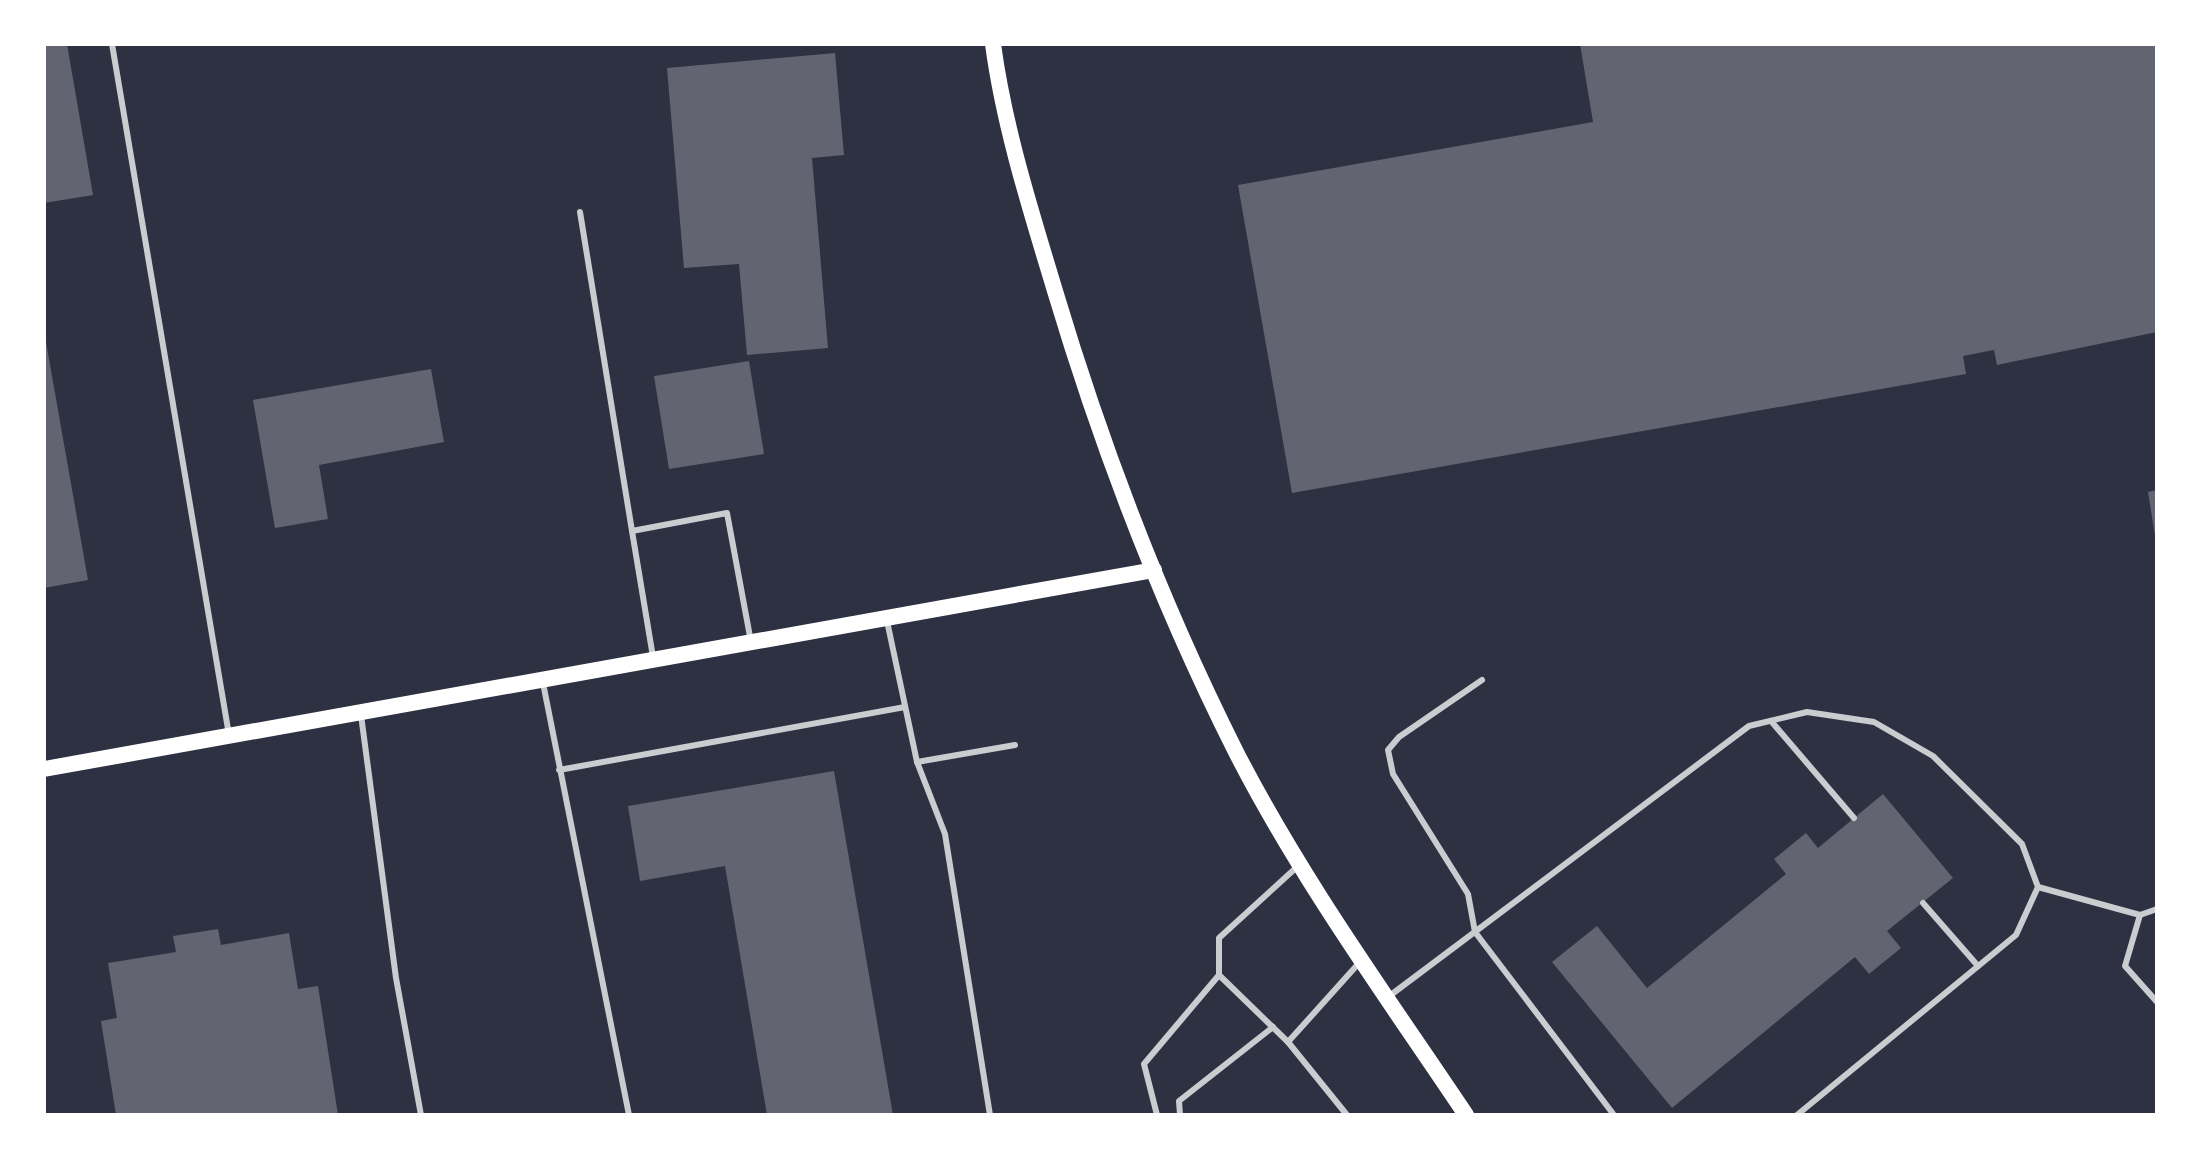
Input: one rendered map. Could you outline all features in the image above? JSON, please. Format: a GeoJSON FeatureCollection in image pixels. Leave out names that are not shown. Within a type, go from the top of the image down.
{"type":"FeatureCollection","features":[{"type":"Feature","properties":{"kind":"main road"},"geometry":{"type":"LineString","coordinates":[[993,44],[1017,153],[1061,311],[1154,570],[1236,752],[1300,864],[1466,1115]]}},
{"type":"Feature","properties":{"kind":"main road"},"geometry":{"type":"LineString","coordinates":[[44,769],[1154,570]]}},
{"type":"Feature","properties":{"kind":"lane"},"geometry":{"type":"LineString","coordinates":[[112,44],[229,735]]}},
{"type":"Feature","properties":{"kind":"lane"},"geometry":{"type":"LineString","coordinates":[[580,212],[654,660]]}},
{"type":"Feature","properties":{"kind":"lane"},"geometry":{"type":"LineString","coordinates":[[632,531],[727,513],[751,642]]}},
{"type":"Feature","properties":{"kind":"lane"},"geometry":{"type":"LineString","coordinates":[[886,617],[917,762],[945,834],[990,1115]]}},
{"type":"Feature","properties":{"kind":"lane"},"geometry":{"type":"LineString","coordinates":[[542,679],[629,1115]]}},
{"type":"Feature","properties":{"kind":"lane"},"geometry":{"type":"LineString","coordinates":[[1482,680],[1399,737],[1388,750],[1393,774],[1468,894],[1475,932],[1614,1115]]}},
{"type":"Feature","properties":{"kind":"lane"},"geometry":{"type":"LineString","coordinates":[[559,770],[905,707]]}},
{"type":"Feature","properties":{"kind":"lane"},"geometry":{"type":"LineString","coordinates":[[360,712],[396,978],[421,1115]]}},
{"type":"Feature","properties":{"kind":"lane"},"geometry":{"type":"LineString","coordinates":[[1388,997],[1749,726],[1807,712],[1874,722],[1933,756],[2022,844],[2038,887],[2016,935],[1797,1115]]}},
{"type":"Feature","properties":{"kind":"lane"},"geometry":{"type":"LineString","coordinates":[[1771,721],[1854,818]]}},
{"type":"Feature","properties":{"kind":"lane"},"geometry":{"type":"LineString","coordinates":[[917,762],[1015,745]]}},
{"type":"Feature","properties":{"kind":"lane"},"geometry":{"type":"LineString","coordinates":[[1157,1115],[1144,1064],[1219,975],[1219,938],[1300,864]]}},
{"type":"Feature","properties":{"kind":"lane"},"geometry":{"type":"LineString","coordinates":[[2038,887],[2140,915],[2157,909]]}},
{"type":"Feature","properties":{"kind":"lane"},"geometry":{"type":"LineString","coordinates":[[1923,903],[1978,966]]}},
{"type":"Feature","properties":{"kind":"lane"},"geometry":{"type":"LineString","coordinates":[[2140,915],[2125,966],[2157,1002]]}},
{"type":"Feature","properties":{"kind":"lane"},"geometry":{"type":"LineString","coordinates":[[1288,1042],[1363,959]]}},
{"type":"Feature","properties":{"kind":"lane"},"geometry":{"type":"LineString","coordinates":[[1219,975],[1288,1042],[1347,1115]]}},
{"type":"Feature","properties":{"kind":"lane"},"geometry":{"type":"LineString","coordinates":[[1180,1115],[1179,1101],[1273,1027]]}},
{"type":"Feature","properties":{"kind":"building"},"geometry":{"type":"Polygon","coordinates":[[[44,44],[67,44],[93,195],[44,203],[44,44]]]}},
{"type":"Feature","properties":{"kind":"building"},"geometry":{"type":"Polygon","coordinates":[[[1580,44],[2157,44],[2157,332],[1997,365],[1994,350],[1963,356],[1966,374],[1292,493],[1238,185],[1593,122],[1580,44]]]}},
{"type":"Feature","properties":{"kind":"building"},"geometry":{"type":"Polygon","coordinates":[[[835,53],[844,155],[812,158],[828,348],[747,355],[739,264],[684,268],[667,68],[835,53]]]}},
{"type":"Feature","properties":{"kind":"building"},"geometry":{"type":"Polygon","coordinates":[[[44,343],[88,580],[44,588],[44,343]]]}},
{"type":"Feature","properties":{"kind":"building"},"geometry":{"type":"Polygon","coordinates":[[[749,361],[764,454],[669,469],[654,376],[749,361]]]}},
{"type":"Feature","properties":{"kind":"building"},"geometry":{"type":"Polygon","coordinates":[[[431,369],[444,442],[319,465],[328,519],[275,528],[253,400],[431,369]]]}},
{"type":"Feature","properties":{"kind":"building"},"geometry":{"type":"Polygon","coordinates":[[[2157,490],[2157,536],[2155,536],[2148,492],[2157,490]]]}},
{"type":"Feature","properties":{"kind":"building"},"geometry":{"type":"Polygon","coordinates":[[[834,771],[893,1115],[767,1115],[725,866],[640,881],[628,806],[834,771]]]}},
{"type":"Feature","properties":{"kind":"building"},"geometry":{"type":"Polygon","coordinates":[[[1883,794],[1953,878],[1887,931],[1901,948],[1869,974],[1855,957],[1672,1108],[1552,962],[1597,926],[1647,988],[1786,874],[1774,859],[1806,833],[1818,848],[1883,794]]]}},
{"type":"Feature","properties":{"kind":"building"},"geometry":{"type":"Polygon","coordinates":[[[218,929],[221,945],[289,933],[298,989],[318,986],[338,1115],[116,1115],[101,1021],[117,1018],[108,963],[176,952],[173,936],[218,929]]]}}]}
